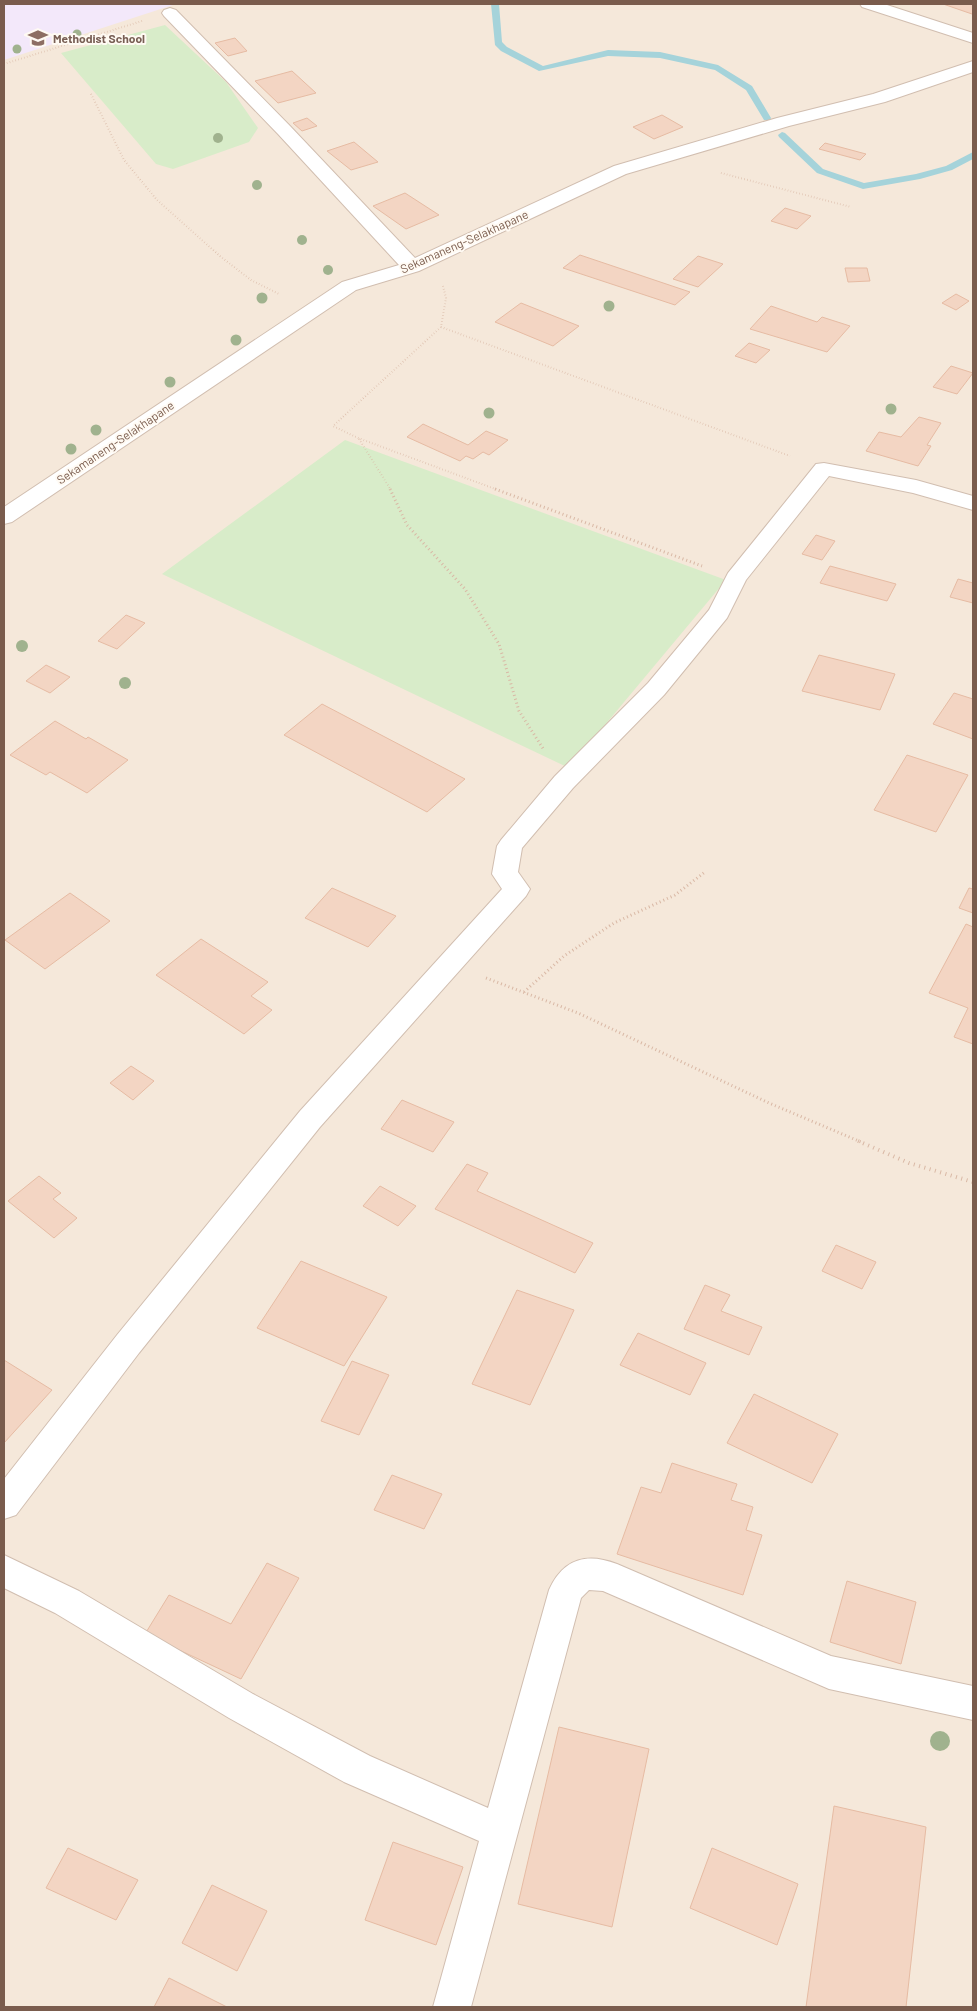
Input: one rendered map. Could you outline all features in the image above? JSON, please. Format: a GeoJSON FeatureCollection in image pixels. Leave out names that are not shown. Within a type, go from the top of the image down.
{"type":"FeatureCollection","features":[{"type":"Feature","properties":{"kind":"street"},"geometry":{"type":"LineString","coordinates":[[868,4],[973,38]]}},
{"type":"Feature","properties":{"kind":"street"},"geometry":{"type":"LineString","coordinates":[[170,13],[418,264]]}},
{"type":"Feature","properties":{"kind":"street","name":"Sekamaneng-Selakhapane"},"geometry":{"type":"LineString","coordinates":[[4,517],[310,310],[349,286],[418,264],[620,170],[783,122],[879,98],[973,66]]}},
{"type":"Feature","properties":{"kind":"street"},"geometry":{"type":"LineString","coordinates":[[4,1504],[128,1344],[310,1119],[451,965],[517,889],[505,874],[510,846],[564,782],[656,689],[719,613],[736,578],[824,469],[916,487],[973,503]]}},
{"type":"Feature","properties":{"kind":"street"},"geometry":{"type":"LineString","coordinates":[[4,1571],[67,1602],[241,1706],[357,1769],[500,1832]]}},
{"type":"Feature","properties":{"kind":"street"},"geometry":{"type":"LineString","coordinates":[[452,2007],[566,1590],[582,1574],[605,1575],[829,1672],[973,1703]]}},
{"type":"Feature","properties":{"kind":"path"},"geometry":{"type":"LineString","coordinates":[[4,64],[170,13]]}},
{"type":"Feature","properties":{"kind":"path"},"geometry":{"type":"LineString","coordinates":[[91,94],[124,160],[157,200],[221,257],[251,280],[310,310]]}},
{"type":"Feature","properties":{"kind":"path"},"geometry":{"type":"LineString","coordinates":[[718,173],[745,178],[851,207]]}},
{"type":"Feature","properties":{"kind":"path"},"geometry":{"type":"LineString","coordinates":[[418,264],[442,284],[446,298],[441,328],[333,426],[358,438],[736,578]]}},
{"type":"Feature","properties":{"kind":"path"},"geometry":{"type":"LineString","coordinates":[[441,328],[824,469]]}},
{"type":"Feature","properties":{"kind":"path"},"geometry":{"type":"LineString","coordinates":[[358,438],[394,495],[407,525],[465,589],[499,644],[519,711],[564,782]]}},
{"type":"Feature","properties":{"kind":"path"},"geometry":{"type":"LineString","coordinates":[[524,992],[564,956],[614,923],[675,894],[705,872]]}},
{"type":"Feature","properties":{"kind":"path"},"geometry":{"type":"LineString","coordinates":[[451,965],[578,1013],[769,1103],[909,1163],[973,1182]]}},
{"type":"Feature","properties":{"kind":"shaded area"},"geometry":{"type":"Polygon","coordinates":[[[4,4],[973,4],[973,2007],[4,2007],[4,4]]]}},
{"type":"Feature","properties":{"kind":"shaded area","name":"Methodist School"},"geometry":{"type":"Polygon","coordinates":[[[4,4],[176,4],[4,60],[4,4]]]}},
{"type":"Feature","properties":{"kind":"green space"},"geometry":{"type":"Polygon","coordinates":[[[165,25],[226,82],[258,128],[249,142],[173,169],[156,164],[61,53],[165,25]]]}},
{"type":"Feature","properties":{"kind":"green space"},"geometry":{"type":"Polygon","coordinates":[[[345,440],[726,580],[569,768],[162,574],[345,440]]]}},
{"type":"Feature","properties":{"kind":"building"},"geometry":{"type":"Polygon","coordinates":[[[943,4],[973,4],[973,13],[972,14],[943,4]]]}},
{"type":"Feature","properties":{"kind":"building"},"geometry":{"type":"Polygon","coordinates":[[[235,38],[247,51],[228,56],[215,43],[235,38]]]}},
{"type":"Feature","properties":{"kind":"building"},"geometry":{"type":"Polygon","coordinates":[[[292,71],[316,93],[278,103],[255,81],[292,71]]]}},
{"type":"Feature","properties":{"kind":"building"},"geometry":{"type":"Polygon","coordinates":[[[662,115],[683,127],[654,139],[633,127],[662,115]]]}},
{"type":"Feature","properties":{"kind":"building"},"geometry":{"type":"Polygon","coordinates":[[[307,118],[317,126],[302,131],[293,123],[307,118]]]}},
{"type":"Feature","properties":{"kind":"building"},"geometry":{"type":"Polygon","coordinates":[[[354,142],[378,162],[351,170],[327,151],[354,142]]]}},
{"type":"Feature","properties":{"kind":"building"},"geometry":{"type":"Polygon","coordinates":[[[825,143],[866,154],[860,160],[819,149],[825,143]]]}},
{"type":"Feature","properties":{"kind":"building"},"geometry":{"type":"Polygon","coordinates":[[[405,193],[439,215],[406,229],[373,206],[405,193]]]}},
{"type":"Feature","properties":{"kind":"building"},"geometry":{"type":"Polygon","coordinates":[[[785,208],[811,216],[797,229],[771,221],[785,208]]]}},
{"type":"Feature","properties":{"kind":"building"},"geometry":{"type":"Polygon","coordinates":[[[580,255],[690,292],[675,305],[563,268],[580,255]]]}},
{"type":"Feature","properties":{"kind":"building"},"geometry":{"type":"Polygon","coordinates":[[[698,256],[723,264],[698,287],[673,279],[698,256]]]}},
{"type":"Feature","properties":{"kind":"building"},"geometry":{"type":"Polygon","coordinates":[[[845,268],[867,268],[870,281],[848,282],[845,268]]]}},
{"type":"Feature","properties":{"kind":"building"},"geometry":{"type":"Polygon","coordinates":[[[956,294],[969,301],[956,310],[942,303],[956,294]]]}},
{"type":"Feature","properties":{"kind":"building"},"geometry":{"type":"Polygon","coordinates":[[[521,303],[579,326],[553,346],[495,322],[521,303]]]}},
{"type":"Feature","properties":{"kind":"building"},"geometry":{"type":"Polygon","coordinates":[[[771,306],[817,322],[822,317],[850,326],[827,352],[750,329],[771,306]]]}},
{"type":"Feature","properties":{"kind":"building"},"geometry":{"type":"Polygon","coordinates":[[[749,343],[770,350],[756,363],[735,356],[749,343]]]}},
{"type":"Feature","properties":{"kind":"building"},"geometry":{"type":"Polygon","coordinates":[[[951,366],[973,373],[957,394],[933,387],[951,366]]]}},
{"type":"Feature","properties":{"kind":"building"},"geometry":{"type":"Polygon","coordinates":[[[919,417],[941,423],[927,445],[931,446],[918,466],[866,451],[879,432],[901,437],[919,417]]]}},
{"type":"Feature","properties":{"kind":"building"},"geometry":{"type":"Polygon","coordinates":[[[423,424],[468,445],[486,431],[508,440],[489,455],[483,452],[473,459],[466,456],[460,461],[407,437],[423,424]]]}},
{"type":"Feature","properties":{"kind":"building"},"geometry":{"type":"Polygon","coordinates":[[[816,535],[835,541],[822,560],[802,554],[816,535]]]}},
{"type":"Feature","properties":{"kind":"building"},"geometry":{"type":"Polygon","coordinates":[[[830,566],[896,584],[887,601],[820,583],[830,566]]]}},
{"type":"Feature","properties":{"kind":"building"},"geometry":{"type":"Polygon","coordinates":[[[958,579],[973,583],[973,603],[950,597],[958,579]]]}},
{"type":"Feature","properties":{"kind":"building"},"geometry":{"type":"Polygon","coordinates":[[[126,615],[145,623],[117,649],[98,641],[126,615]]]}},
{"type":"Feature","properties":{"kind":"building"},"geometry":{"type":"Polygon","coordinates":[[[819,655],[895,674],[880,710],[802,691],[819,655]]]}},
{"type":"Feature","properties":{"kind":"building"},"geometry":{"type":"Polygon","coordinates":[[[46,665],[70,677],[50,693],[26,681],[46,665]]]}},
{"type":"Feature","properties":{"kind":"building"},"geometry":{"type":"Polygon","coordinates":[[[954,693],[973,699],[973,739],[933,724],[954,693]]]}},
{"type":"Feature","properties":{"kind":"building"},"geometry":{"type":"Polygon","coordinates":[[[322,704],[465,779],[427,812],[284,735],[322,704]]]}},
{"type":"Feature","properties":{"kind":"building"},"geometry":{"type":"Polygon","coordinates":[[[55,721],[128,760],[87,793],[50,772],[46,775],[10,755],[55,721]]]}},
{"type":"Feature","properties":{"kind":"building"},"geometry":{"type":"Polygon","coordinates":[[[907,755],[968,775],[936,832],[874,810],[907,755]]]}},
{"type":"Feature","properties":{"kind":"building"},"geometry":{"type":"Polygon","coordinates":[[[332,888],[396,916],[368,947],[305,918],[332,888]]]}},
{"type":"Feature","properties":{"kind":"building"},"geometry":{"type":"Polygon","coordinates":[[[969,888],[973,889],[973,913],[959,908],[969,888]]]}},
{"type":"Feature","properties":{"kind":"building"},"geometry":{"type":"Polygon","coordinates":[[[70,893],[110,921],[45,969],[5,940],[70,893]]]}},
{"type":"Feature","properties":{"kind":"building"},"geometry":{"type":"Polygon","coordinates":[[[966,924],[973,927],[973,1044],[954,1037],[968,1008],[929,993],[966,924]]]}},
{"type":"Feature","properties":{"kind":"building"},"geometry":{"type":"Polygon","coordinates":[[[201,939],[268,982],[251,996],[272,1010],[244,1034],[156,975],[201,939]]]}},
{"type":"Feature","properties":{"kind":"building"},"geometry":{"type":"Polygon","coordinates":[[[131,1066],[154,1081],[133,1100],[110,1083],[131,1066]]]}},
{"type":"Feature","properties":{"kind":"building"},"geometry":{"type":"Polygon","coordinates":[[[402,1100],[454,1122],[433,1152],[381,1129],[402,1100]]]}},
{"type":"Feature","properties":{"kind":"building"},"geometry":{"type":"Polygon","coordinates":[[[467,1164],[488,1173],[477,1191],[593,1243],[575,1273],[435,1209],[467,1164]]]}},
{"type":"Feature","properties":{"kind":"building"},"geometry":{"type":"Polygon","coordinates":[[[39,1176],[61,1193],[53,1199],[77,1218],[54,1238],[8,1201],[39,1176]]]}},
{"type":"Feature","properties":{"kind":"building"},"geometry":{"type":"Polygon","coordinates":[[[380,1186],[416,1206],[398,1226],[363,1206],[380,1186]]]}},
{"type":"Feature","properties":{"kind":"building"},"geometry":{"type":"Polygon","coordinates":[[[836,1245],[876,1262],[862,1289],[822,1271],[836,1245]]]}},
{"type":"Feature","properties":{"kind":"building"},"geometry":{"type":"Polygon","coordinates":[[[301,1261],[387,1297],[344,1366],[257,1328],[301,1261]]]}},
{"type":"Feature","properties":{"kind":"building"},"geometry":{"type":"Polygon","coordinates":[[[705,1285],[730,1295],[721,1311],[762,1327],[749,1355],[684,1329],[705,1285]]]}},
{"type":"Feature","properties":{"kind":"building"},"geometry":{"type":"Polygon","coordinates":[[[517,1290],[574,1310],[530,1405],[472,1384],[517,1290]]]}},
{"type":"Feature","properties":{"kind":"building"},"geometry":{"type":"Polygon","coordinates":[[[638,1333],[706,1363],[690,1395],[620,1365],[638,1333]]]}},
{"type":"Feature","properties":{"kind":"building"},"geometry":{"type":"Polygon","coordinates":[[[4,1360],[52,1390],[4,1443],[4,1360]]]}},
{"type":"Feature","properties":{"kind":"building"},"geometry":{"type":"Polygon","coordinates":[[[352,1361],[389,1375],[359,1435],[321,1421],[352,1361]]]}},
{"type":"Feature","properties":{"kind":"building"},"geometry":{"type":"Polygon","coordinates":[[[754,1394],[838,1434],[812,1483],[727,1443],[754,1394]]]}},
{"type":"Feature","properties":{"kind":"building"},"geometry":{"type":"Polygon","coordinates":[[[672,1463],[737,1484],[731,1500],[753,1507],[746,1530],[762,1535],[743,1595],[617,1554],[641,1487],[661,1493],[672,1463]]]}},
{"type":"Feature","properties":{"kind":"building"},"geometry":{"type":"Polygon","coordinates":[[[392,1475],[442,1494],[424,1529],[374,1510],[392,1475]]]}},
{"type":"Feature","properties":{"kind":"building"},"geometry":{"type":"Polygon","coordinates":[[[267,1563],[299,1578],[241,1679],[145,1634],[169,1595],[231,1624],[267,1563]]]}},
{"type":"Feature","properties":{"kind":"building"},"geometry":{"type":"Polygon","coordinates":[[[847,1581],[916,1602],[901,1664],[830,1642],[847,1581]]]}},
{"type":"Feature","properties":{"kind":"building"},"geometry":{"type":"Polygon","coordinates":[[[559,1727],[649,1749],[612,1927],[518,1904],[559,1727]]]}},
{"type":"Feature","properties":{"kind":"building"},"geometry":{"type":"Polygon","coordinates":[[[834,1806],[926,1827],[906,2007],[806,2007],[834,1806]]]}},
{"type":"Feature","properties":{"kind":"building"},"geometry":{"type":"Polygon","coordinates":[[[393,1842],[463,1867],[436,1945],[365,1920],[393,1842]]]}},
{"type":"Feature","properties":{"kind":"building"},"geometry":{"type":"Polygon","coordinates":[[[68,1848],[138,1880],[116,1920],[46,1888],[68,1848]]]}},
{"type":"Feature","properties":{"kind":"building"},"geometry":{"type":"Polygon","coordinates":[[[712,1848],[798,1884],[777,1945],[690,1908],[712,1848]]]}},
{"type":"Feature","properties":{"kind":"building"},"geometry":{"type":"Polygon","coordinates":[[[212,1885],[267,1911],[237,1971],[182,1943],[212,1885]]]}},
{"type":"Feature","properties":{"kind":"building"},"geometry":{"type":"Polygon","coordinates":[[[169,1978],[227,2007],[154,2007],[169,1978]]]}},
{"type":"Feature","properties":{"kind":"waterway"},"geometry":{"type":"LineString","coordinates":[[495,4],[498,43],[504,49],[542,69],[608,53],[660,55],[718,68],[749,88],[767,118]]}},
{"type":"Feature","properties":{"kind":"waterway"},"geometry":{"type":"LineString","coordinates":[[782,135],[820,171],[863,186],[917,177],[949,168],[973,155]]}},
{"type":"Feature","properties":{"kind":"place","name":"Methodist School"},"geometry":{"type":"Point","coordinates":[38,38]}}]}
